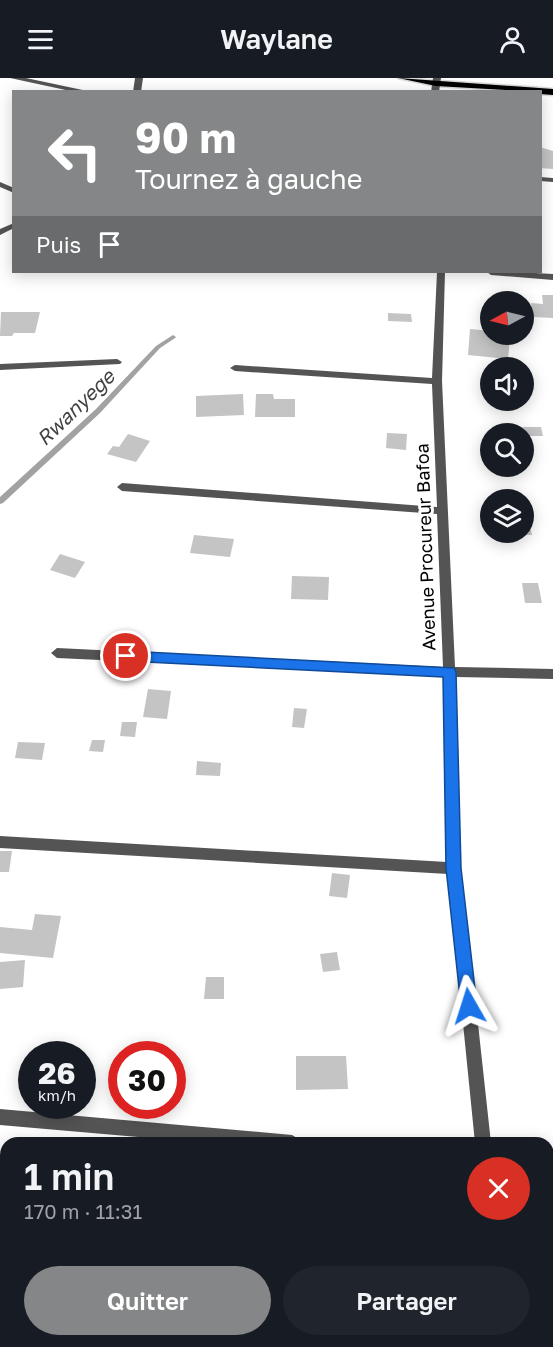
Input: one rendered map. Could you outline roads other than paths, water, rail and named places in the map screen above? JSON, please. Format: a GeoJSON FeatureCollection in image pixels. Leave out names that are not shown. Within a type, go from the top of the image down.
{"type":"FeatureCollection","features":[{"type":"Feature","properties":{"kind":"main road"},"geometry":{"type":"LineString","coordinates":[[403,78],[436,84],[524,90]]}},
{"type":"Feature","properties":{"kind":"street"},"geometry":{"type":"LineString","coordinates":[[15,78],[78,90]]}},
{"type":"Feature","properties":{"kind":"street","name":"Avenue Procureur Bafoa"},"geometry":{"type":"LineString","coordinates":[[441,273],[437,381],[449,672],[454,868],[482,1137]]}},
{"type":"Feature","properties":{"kind":"street"},"geometry":{"type":"LineString","coordinates":[[503,273],[553,277]]}},
{"type":"Feature","properties":{"kind":"street"},"geometry":{"type":"LineString","coordinates":[[0,367],[117,362]]}},
{"type":"Feature","properties":{"kind":"street"},"geometry":{"type":"LineString","coordinates":[[236,368],[437,381]]}},
{"type":"Feature","properties":{"kind":"street"},"geometry":{"type":"LineString","coordinates":[[122,487],[442,511]]}},
{"type":"Feature","properties":{"kind":"street"},"geometry":{"type":"LineString","coordinates":[[57,652],[449,672],[553,674]]}},
{"type":"Feature","properties":{"kind":"street"},"geometry":{"type":"LineString","coordinates":[[0,842],[454,868]]}},
{"type":"Feature","properties":{"kind":"street"},"geometry":{"type":"LineString","coordinates":[[0,1117],[225,1137]]}},
{"type":"Feature","properties":{"kind":"waterway","name":"Rwanyege"},"geometry":{"type":"LineString","coordinates":[[0,501],[98,411],[158,347],[173,337]]}}]}
